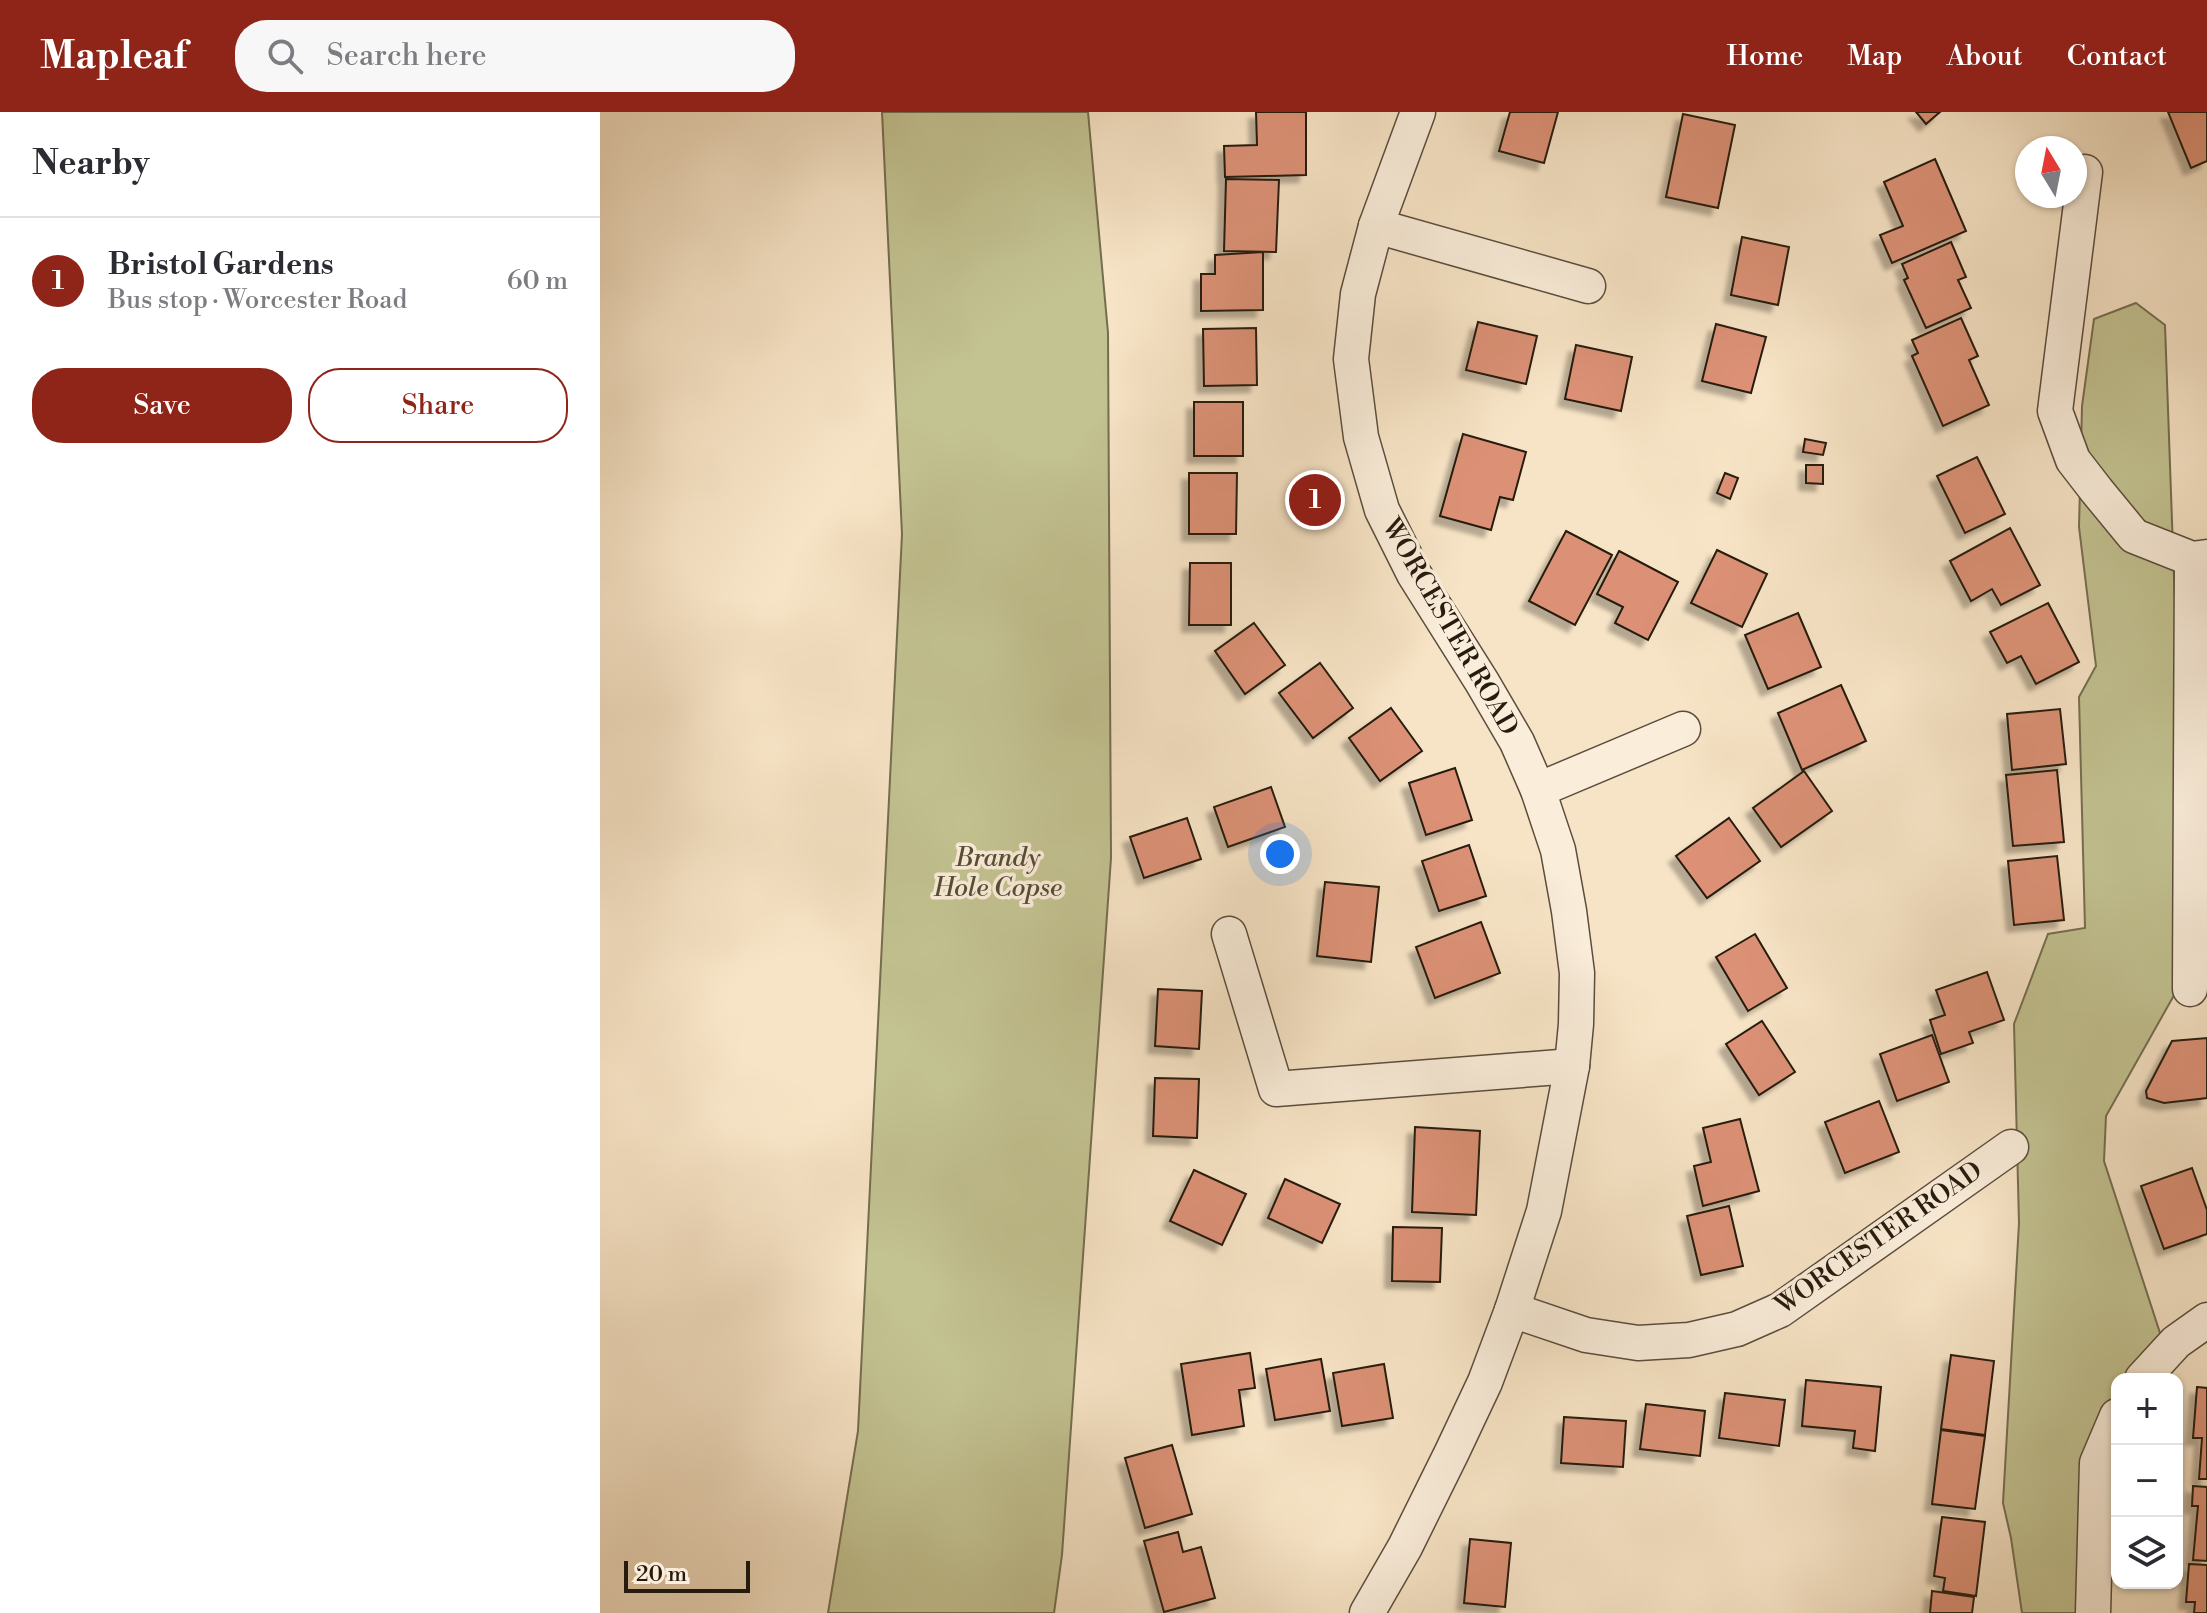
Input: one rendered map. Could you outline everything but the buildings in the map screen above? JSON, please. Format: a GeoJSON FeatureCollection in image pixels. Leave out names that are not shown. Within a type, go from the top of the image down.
{"type":"FeatureCollection","features":[{"type":"Feature","properties":{"kind":"street","name":"WORCESTER ROAD"},"geometry":{"type":"LineString","coordinates":[[1367,1613],[1405,1547],[1452,1452],[1485,1382],[1512,1310],[1544,1211],[1572,1066],[1576,1024],[1577,973],[1569,911],[1558,850],[1538,790],[1517,742],[1414,574],[1382,510],[1361,437],[1351,359],[1358,294],[1376,226],[1418,112]]}},
{"type":"Feature","properties":{"kind":"street"},"geometry":{"type":"LineString","coordinates":[[2080,208],[2055,411],[2073,460],[2134,536],[2200,558],[2190,989]]}},
{"type":"Feature","properties":{"kind":"street"},"geometry":{"type":"LineString","coordinates":[[1376,226],[1588,286]]}},
{"type":"Feature","properties":{"kind":"street"},"geometry":{"type":"LineString","coordinates":[[1538,790],[1683,729]]}},
{"type":"Feature","properties":{"kind":"street"},"geometry":{"type":"LineString","coordinates":[[1229,934],[1276,1089],[1572,1066]]}},
{"type":"Feature","properties":{"kind":"street","name":"WORCESTER ROAD"},"geometry":{"type":"LineString","coordinates":[[1512,1310],[1586,1335],[1638,1343],[1689,1340],[1737,1329],[1780,1310],[2011,1147]]}},
{"type":"Feature","properties":{"kind":"street"},"geometry":{"type":"LineString","coordinates":[[2148,1373],[2176,1342],[2207,1320]]}},
{"type":"Feature","properties":{"kind":"street"},"geometry":{"type":"LineString","coordinates":[[2093,1613],[2097,1463],[2111,1430]]}},
{"type":"Feature","properties":{"kind":"green space","name":"Brandy Hole Copse"},"geometry":{"type":"Polygon","coordinates":[[[882,112],[1088,112],[1108,333],[1111,858],[1062,1555],[1054,1613],[828,1613],[858,1431],[902,534],[882,112]]]}},
{"type":"Feature","properties":{"kind":"green space"},"geometry":{"type":"Polygon","coordinates":[[[2136,303],[2165,325],[2175,605],[2177,990],[2106,1116],[2104,1161],[2161,1336],[2130,1373],[2111,1373],[2111,1402],[2096,1429],[2079,1613],[2022,1613],[2003,1503],[2019,1223],[2014,1024],[2048,934],[2085,928],[2079,697],[2096,666],[2079,527],[2082,406],[2094,319],[2136,303]]]}},
{"type":"Feature","properties":{"kind":"place","name":"Bristol Gardens"},"geometry":{"type":"Point","coordinates":[1315,500]}}]}
